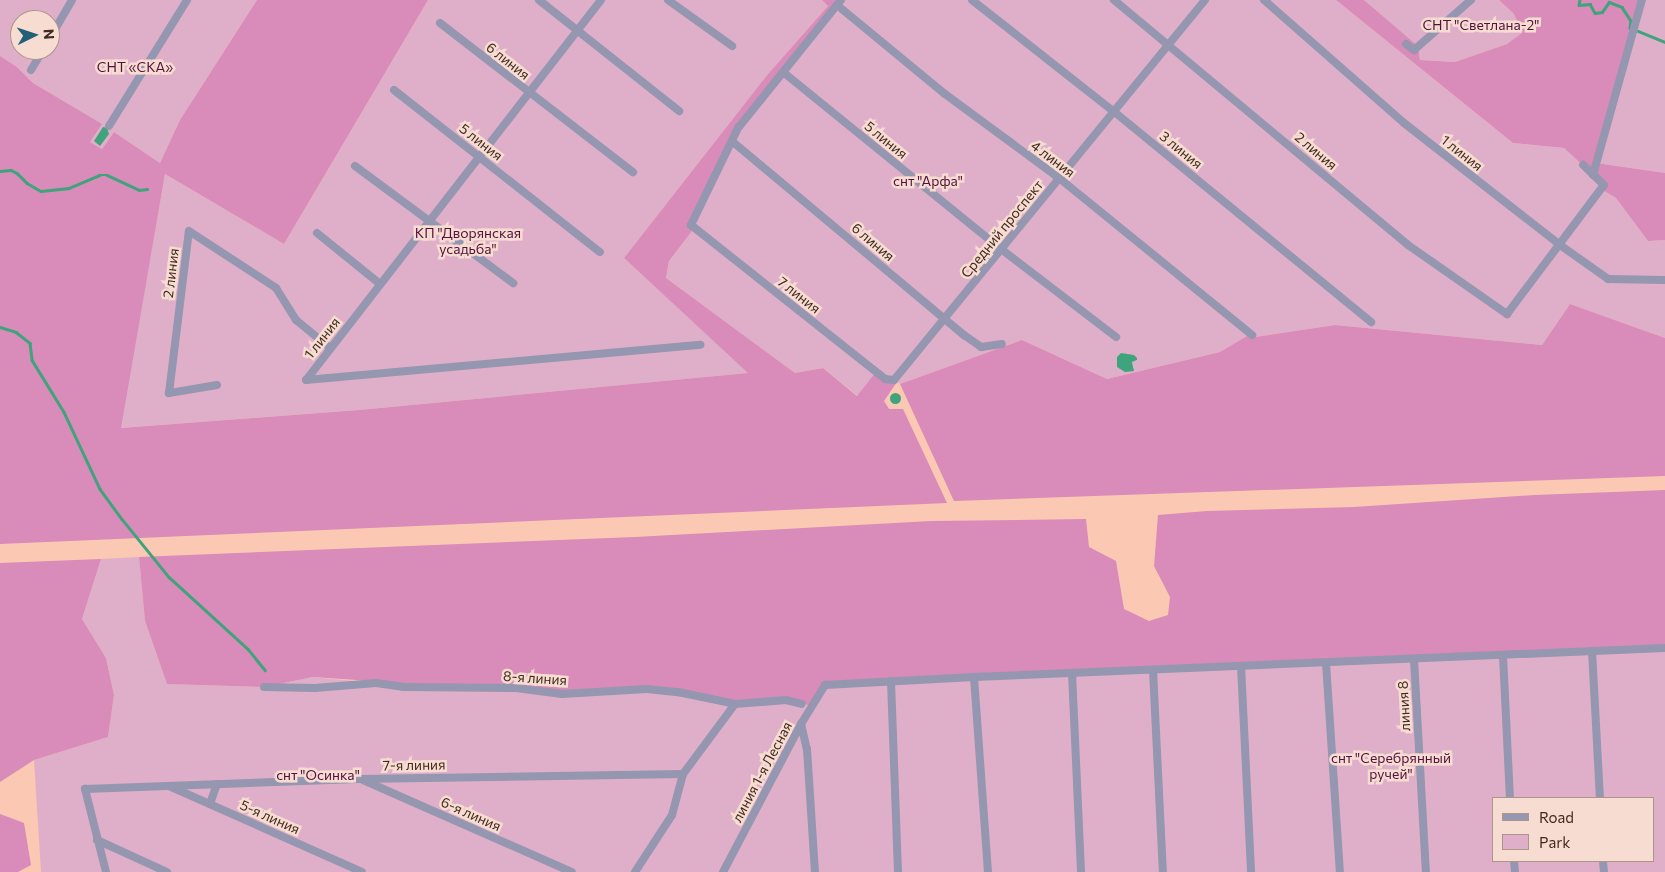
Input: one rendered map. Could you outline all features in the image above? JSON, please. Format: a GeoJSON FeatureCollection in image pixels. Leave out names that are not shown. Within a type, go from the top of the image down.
{"type":"FeatureCollection","features":[{"type":"Feature","properties":{"kind":"street"},"geometry":{"type":"LineString","coordinates":[[60,21],[72,0]]}},
{"type":"Feature","properties":{"kind":"street"},"geometry":{"type":"LineString","coordinates":[[109,126],[187,0]]}},
{"type":"Feature","properties":{"kind":"street"},"geometry":{"type":"LineString","coordinates":[[539,0],[678,111]]}},
{"type":"Feature","properties":{"kind":"street","name":"1 линия"},"geometry":{"type":"LineString","coordinates":[[601,0],[329,347],[306,380],[700,345]]}},
{"type":"Feature","properties":{"kind":"street"},"geometry":{"type":"LineString","coordinates":[[668,0],[732,46]]}},
{"type":"Feature","properties":{"kind":"street","name":"3 линия"},"geometry":{"type":"LineString","coordinates":[[972,0],[1112,110],[1371,322]]}},
{"type":"Feature","properties":{"kind":"street","name":"2 линия"},"geometry":{"type":"LineString","coordinates":[[1114,0],[1408,245],[1507,314],[1560,245]]}},
{"type":"Feature","properties":{"kind":"street","name":"Средний проспект"},"geometry":{"type":"LineString","coordinates":[[894,380],[946,319],[1112,110],[1169,45],[1205,0]]}},
{"type":"Feature","properties":{"kind":"street","name":"1 линия"},"geometry":{"type":"LineString","coordinates":[[1264,0],[1404,123],[1560,245],[1608,279],[1665,280]]}},
{"type":"Feature","properties":{"kind":"street"},"geometry":{"type":"LineString","coordinates":[[1406,44],[1414,50],[1471,0]]}},
{"type":"Feature","properties":{"kind":"street"},"geometry":{"type":"LineString","coordinates":[[1593,175],[1642,0]]}},
{"type":"Feature","properties":{"kind":"street"},"geometry":{"type":"LineString","coordinates":[[733,142],[738,128],[839,3]]}},
{"type":"Feature","properties":{"kind":"street","name":"4 линия"},"geometry":{"type":"LineString","coordinates":[[839,3],[945,94],[1058,178],[1252,336]]}},
{"type":"Feature","properties":{"kind":"street","name":"6 линия"},"geometry":{"type":"LineString","coordinates":[[440,23],[633,172]]}},
{"type":"Feature","properties":{"kind":"street"},"geometry":{"type":"LineString","coordinates":[[31,70],[37,60]]}},
{"type":"Feature","properties":{"kind":"street","name":"5 линия"},"geometry":{"type":"LineString","coordinates":[[783,72],[1001,249],[1116,337]]}},
{"type":"Feature","properties":{"kind":"street","name":"5 линия"},"geometry":{"type":"LineString","coordinates":[[394,90],[600,252]]}},
{"type":"Feature","properties":{"kind":"street","name":"6 линия"},"geometry":{"type":"LineString","coordinates":[[733,142],[981,347],[1002,344]]}},
{"type":"Feature","properties":{"kind":"street","name":"7 линия"},"geometry":{"type":"LineString","coordinates":[[733,142],[691,225],[885,379],[894,380]]}},
{"type":"Feature","properties":{"kind":"street"},"geometry":{"type":"LineString","coordinates":[[1560,245],[1604,185],[1583,165]]}},
{"type":"Feature","properties":{"kind":"street"},"geometry":{"type":"LineString","coordinates":[[355,166],[514,283]]}},
{"type":"Feature","properties":{"kind":"street","name":"2 линия"},"geometry":{"type":"LineString","coordinates":[[217,385],[169,393],[189,231],[276,288],[296,320],[329,347]]}},
{"type":"Feature","properties":{"kind":"street"},"geometry":{"type":"LineString","coordinates":[[317,233],[380,284]]}},
{"type":"Feature","properties":{"kind":"street"},"geometry":{"type":"LineString","coordinates":[[898,872],[890,681],[1665,648]]}},
{"type":"Feature","properties":{"kind":"street"},"geometry":{"type":"LineString","coordinates":[[1592,651],[1600,797]]}},
{"type":"Feature","properties":{"kind":"street"},"geometry":{"type":"LineString","coordinates":[[1502,656],[1510,797]]}},
{"type":"Feature","properties":{"kind":"street","name":"линия 8"},"geometry":{"type":"LineString","coordinates":[[1414,659],[1426,872]]}},
{"type":"Feature","properties":{"kind":"street"},"geometry":{"type":"LineString","coordinates":[[1326,663],[1340,872]]}},
{"type":"Feature","properties":{"kind":"street"},"geometry":{"type":"LineString","coordinates":[[1241,666],[1252,872]]}},
{"type":"Feature","properties":{"kind":"street"},"geometry":{"type":"LineString","coordinates":[[1153,670],[1163,872]]}},
{"type":"Feature","properties":{"kind":"street"},"geometry":{"type":"LineString","coordinates":[[1072,673],[1081,872]]}},
{"type":"Feature","properties":{"kind":"street"},"geometry":{"type":"LineString","coordinates":[[974,677],[988,872]]}},
{"type":"Feature","properties":{"kind":"street","name":"линия 1-я Лесная"},"geometry":{"type":"LineString","coordinates":[[723,872],[801,724],[825,685],[890,681]]}},
{"type":"Feature","properties":{"kind":"street","name":"8-я линия"},"geometry":{"type":"LineString","coordinates":[[264,687],[315,688],[376,683],[403,687],[516,688],[562,694],[647,689],[678,692],[735,704],[786,700],[802,704]]}},
{"type":"Feature","properties":{"kind":"street"},"geometry":{"type":"LineString","coordinates":[[635,872],[672,815],[683,774],[735,704]]}},
{"type":"Feature","properties":{"kind":"street"},"geometry":{"type":"LineString","coordinates":[[801,724],[807,749],[815,872]]}},
{"type":"Feature","properties":{"kind":"street","name":"7-я линия"},"geometry":{"type":"LineString","coordinates":[[97,840],[85,788],[359,779],[683,774]]}},
{"type":"Feature","properties":{"kind":"street","name":"6-я линия"},"geometry":{"type":"LineString","coordinates":[[359,779],[572,872]]}},
{"type":"Feature","properties":{"kind":"street"},"geometry":{"type":"LineString","coordinates":[[210,804],[217,784]]}},
{"type":"Feature","properties":{"kind":"street","name":"5-я линия"},"geometry":{"type":"LineString","coordinates":[[168,786],[362,872]]}},
{"type":"Feature","properties":{"kind":"street"},"geometry":{"type":"LineString","coordinates":[[97,840],[106,872]]}},
{"type":"Feature","properties":{"kind":"street"},"geometry":{"type":"LineString","coordinates":[[97,840],[167,872]]}},
{"type":"Feature","properties":{"kind":"green space","name":"СНТ «СКА»"},"geometry":{"type":"Polygon","coordinates":[[[0,0],[257,0],[180,120],[160,163],[114,132],[102,149],[90,142],[101,124],[33,83],[17,67],[0,56],[0,0]]]}},
{"type":"Feature","properties":{"kind":"green space","name":"КП \"Дворянская усадьба\""},"geometry":{"type":"Polygon","coordinates":[[[428,0],[822,0],[828,6],[768,74],[624,258],[749,373],[359,410],[120,428],[165,174],[284,244],[428,0]]]}},
{"type":"Feature","properties":{"kind":"green space","name":"снт \"Арфа\""},"geometry":{"type":"Polygon","coordinates":[[[840,0],[1336,0],[1513,143],[1564,148],[1604,185],[1601,189],[1616,198],[1648,241],[1665,240],[1665,338],[1570,304],[1542,345],[1335,325],[1256,337],[1247,336],[1220,352],[1107,379],[1022,340],[900,384],[897,382],[858,396],[823,368],[795,373],[666,278],[669,261],[692,231],[740,126],[840,0]],[[1122,353],[1117,357],[1134,368],[1132,362],[1137,360],[1122,353]]]}},
{"type":"Feature","properties":{"kind":"green space","name":"СНТ \"Светлана-2\""},"geometry":{"type":"Polygon","coordinates":[[[1364,0],[1499,0],[1514,14],[1523,33],[1507,44],[1455,62],[1420,60],[1418,46],[1364,0]]]}},
{"type":"Feature","properties":{"kind":"green space"},"geometry":{"type":"Polygon","coordinates":[[[1643,0],[1665,0],[1665,173],[1596,163],[1643,0]]]}},
{"type":"Feature","properties":{"kind":"green space"},"geometry":{"type":"Polygon","coordinates":[[[139,557],[145,621],[167,684],[264,687],[313,677],[376,683],[628,689],[786,700],[812,706],[825,685],[1665,648],[1665,872],[41,872],[34,760],[108,737],[114,695],[106,658],[82,619],[101,559],[139,557]]]}},
{"type":"Feature","properties":{"kind":"shaded area"},"geometry":{"type":"Polygon","coordinates":[[[257,0],[428,0],[284,244],[165,174],[121,428],[359,410],[748,373],[624,258],[768,74],[828,6],[822,0],[840,0],[740,126],[692,231],[669,261],[666,278],[795,373],[823,368],[857,396],[876,372],[897,382],[884,401],[889,409],[903,409],[947,503],[0,544],[0,56],[17,67],[33,83],[102,124],[90,142],[102,149],[114,132],[160,163],[180,120],[257,0]]]}},
{"type":"Feature","properties":{"kind":"shaded area"},"geometry":{"type":"Polygon","coordinates":[[[1336,0],[1364,0],[1418,46],[1420,60],[1455,62],[1507,44],[1522,33],[1514,14],[1499,0],[1643,0],[1596,163],[1665,173],[1665,240],[1648,241],[1616,198],[1601,189],[1604,185],[1564,148],[1513,143],[1336,0]]]}},
{"type":"Feature","properties":{"kind":"shaded area"},"geometry":{"type":"Polygon","coordinates":[[[103,127],[107,128],[109,134],[100,146],[94,141],[103,127]]]}},
{"type":"Feature","properties":{"kind":"shaded area"},"geometry":{"type":"Polygon","coordinates":[[[1570,304],[1665,338],[1665,476],[954,501],[900,384],[1022,340],[1107,379],[1220,352],[1247,336],[1256,337],[1335,325],[1542,345],[1570,304]]]}},
{"type":"Feature","properties":{"kind":"shaded area"},"geometry":{"type":"Polygon","coordinates":[[[1121,353],[1134,355],[1137,358],[1137,360],[1132,362],[1134,371],[1125,372],[1117,367],[1117,357],[1121,353]]]}},
{"type":"Feature","properties":{"kind":"shaded area"},"geometry":{"type":"Polygon","coordinates":[[[895,392],[901,398],[895,404],[889,398],[895,392]]]}},
{"type":"Feature","properties":{"kind":"shaded area"},"geometry":{"type":"Polygon","coordinates":[[[1665,490],[1665,648],[825,685],[812,706],[786,700],[735,704],[678,692],[562,694],[313,677],[264,687],[167,684],[145,621],[139,557],[635,537],[931,521],[1086,519],[1089,547],[1116,561],[1124,609],[1149,621],[1168,615],[1170,597],[1154,566],[1158,515],[1207,511],[1354,507],[1535,495],[1665,490]]]}},
{"type":"Feature","properties":{"kind":"shaded area"},"geometry":{"type":"Polygon","coordinates":[[[101,559],[82,619],[106,658],[114,695],[108,737],[34,760],[0,782],[0,563],[101,559]]]}},
{"type":"Feature","properties":{"kind":"shaded area"},"geometry":{"type":"Polygon","coordinates":[[[0,814],[24,823],[31,865],[18,872],[0,872],[0,814]]]}},
{"type":"Feature","properties":{"kind":"waterway"},"geometry":{"type":"LineString","coordinates":[[1580,0],[1579,5],[1590,4],[1595,13],[1602,12],[1609,2],[1622,7],[1631,21],[1630,28]]}},
{"type":"Feature","properties":{"kind":"waterway"},"geometry":{"type":"LineString","coordinates":[[1638,31],[1665,42]]}},
{"type":"Feature","properties":{"kind":"waterway"},"geometry":{"type":"LineString","coordinates":[[0,171],[11,170],[41,191],[69,188],[99,175],[107,175],[139,190],[147,189]]}},
{"type":"Feature","properties":{"kind":"waterway"},"geometry":{"type":"LineString","coordinates":[[0,327],[16,332],[30,343],[32,360],[64,412],[100,489],[122,519],[169,577],[248,649],[265,670]]}},
{"type":"Feature","properties":{"kind":"park label","name":"снт \"Серебрянный ручей\""},"geometry":{"type":"Point","coordinates":[1391,766]}},
{"type":"Feature","properties":{"kind":"park label","name":"снт \"Осинка\""},"geometry":{"type":"Point","coordinates":[318,775]}}]}
